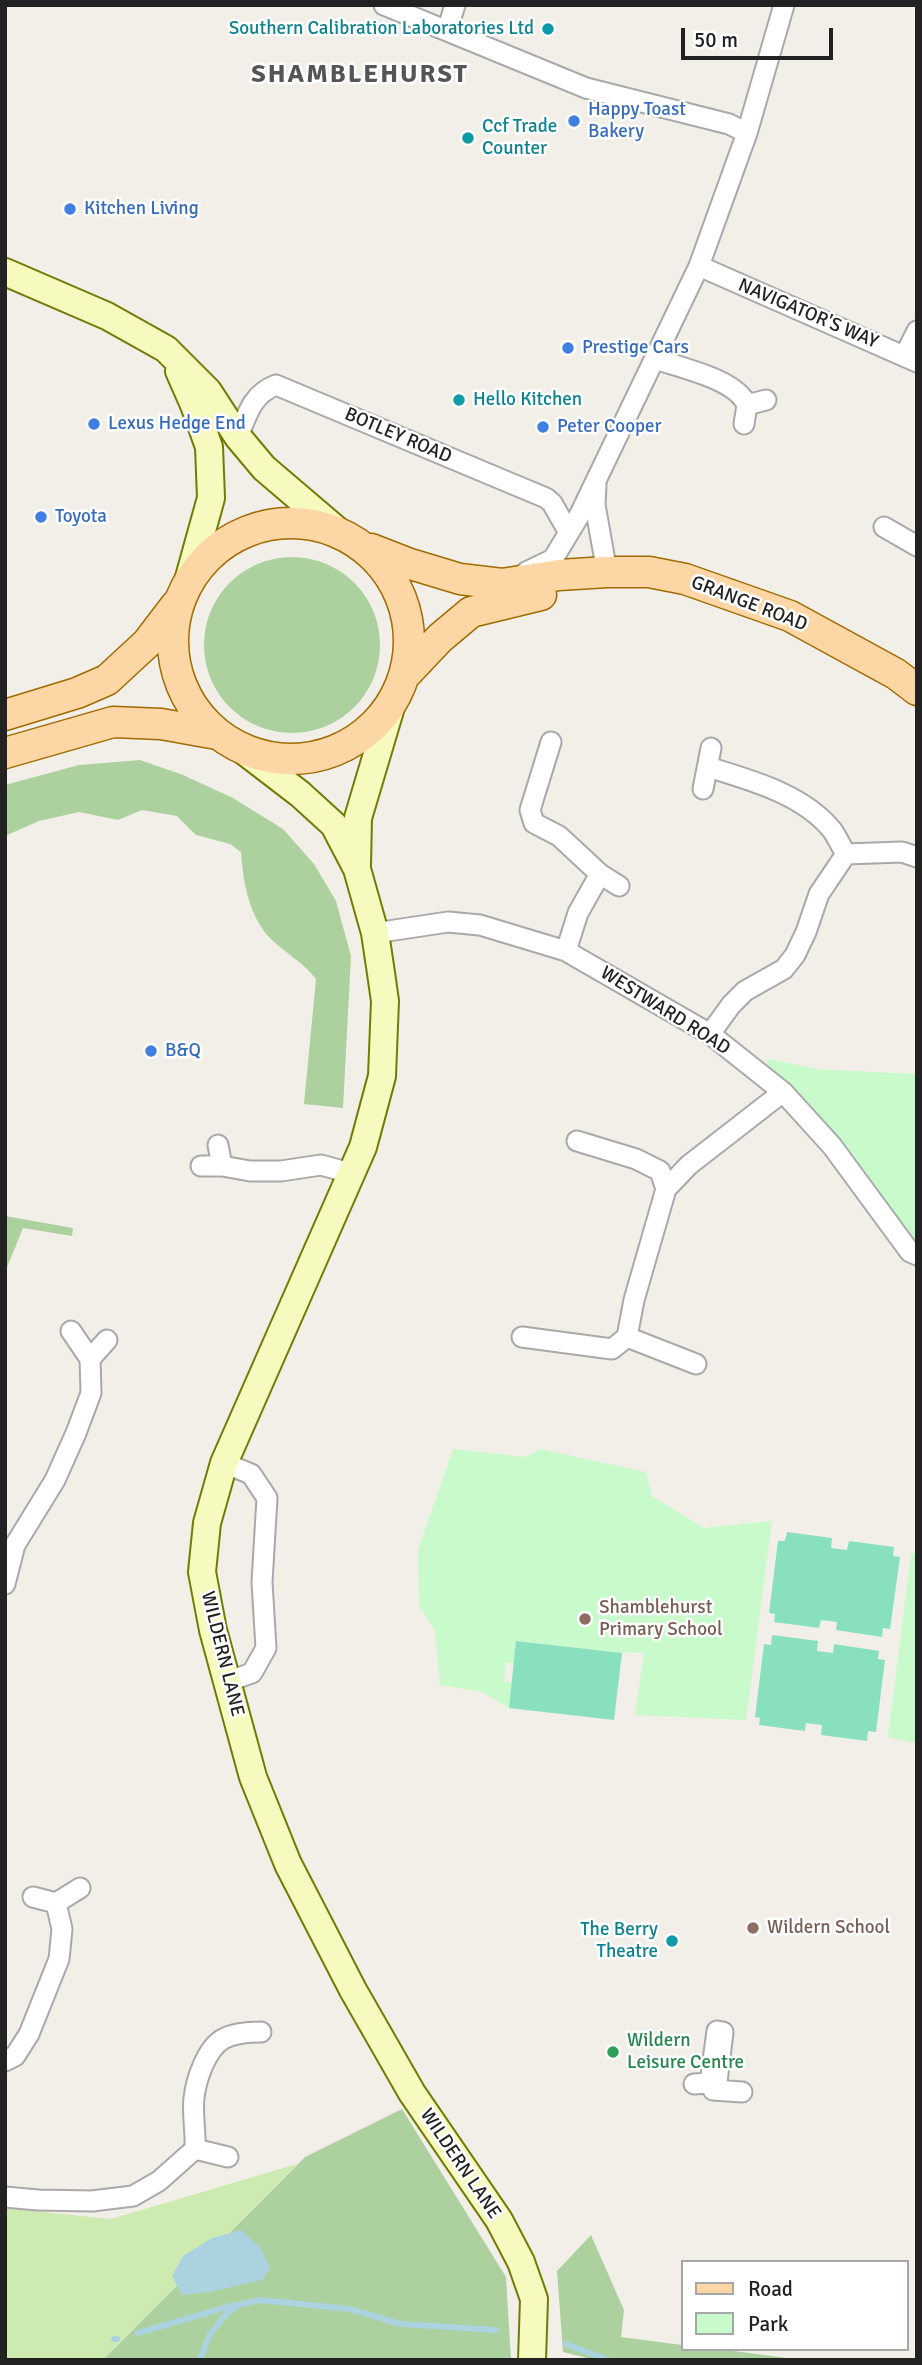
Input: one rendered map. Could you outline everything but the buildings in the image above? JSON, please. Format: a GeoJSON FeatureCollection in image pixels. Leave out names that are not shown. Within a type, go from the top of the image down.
{"type":"FeatureCollection","features":[{"type":"Feature","properties":{"kind":"main road"},"geometry":{"type":"LineString","coordinates":[[5,715],[77,693],[107,680],[147,643],[206,558],[228,540],[254,528],[283,522],[311,524],[350,538],[387,570],[404,602],[411,638],[406,674],[391,707],[369,731],[341,749],[309,759],[276,759],[244,751],[218,734],[192,708],[177,674],[172,637],[184,591]]}},
{"type":"Feature","properties":{"kind":"main road","name":"GRANGE ROAD"},"geometry":{"type":"LineString","coordinates":[[350,538],[407,563],[460,579],[502,584],[559,575],[607,572],[649,572],[685,579],[790,616],[896,674],[917,690]]}},
{"type":"Feature","properties":{"kind":"main road","name":"GRANGE ROAD"},"geometry":{"type":"LineString","coordinates":[[406,674],[440,638],[471,612],[555,592],[607,572]]}},
{"type":"Feature","properties":{"kind":"main road"},"geometry":{"type":"LineString","coordinates":[[5,753],[113,722],[161,724],[218,734]]}},
{"type":"Feature","properties":{"kind":"street"},"geometry":{"type":"LineString","coordinates":[[384,5],[586,88],[729,124],[747,133]]}},
{"type":"Feature","properties":{"kind":"street"},"geometry":{"type":"LineString","coordinates":[[447,32],[455,5]]}},
{"type":"Feature","properties":{"kind":"street"},"geometry":{"type":"LineString","coordinates":[[502,584],[553,559],[579,516],[699,266],[747,133],[784,5]]}},
{"type":"Feature","properties":{"kind":"street","name":"NAVIGATOR'S WAY"},"geometry":{"type":"LineString","coordinates":[[699,266],[911,359]]}},
{"type":"Feature","properties":{"kind":"street"},"geometry":{"type":"LineString","coordinates":[[5,272],[107,316],[166,349],[208,391],[238,438],[264,468],[288,491],[350,538]]}},
{"type":"Feature","properties":{"kind":"street"},"geometry":{"type":"LineString","coordinates":[[911,359],[917,331]]}},
{"type":"Feature","properties":{"kind":"street"},"geometry":{"type":"LineString","coordinates":[[173,356],[209,447],[211,498],[184,591]]}},
{"type":"Feature","properties":{"kind":"street"},"geometry":{"type":"LineString","coordinates":[[655,359],[718,380],[743,396],[753,410]]}},
{"type":"Feature","properties":{"kind":"street","name":"BOTLEY ROAD"},"geometry":{"type":"LineString","coordinates":[[238,438],[261,391],[276,385],[545,498],[552,503],[568,531]]}},
{"type":"Feature","properties":{"kind":"street"},"geometry":{"type":"LineString","coordinates":[[597,477],[595,505],[607,572]]}},
{"type":"Feature","properties":{"kind":"street"},"geometry":{"type":"LineString","coordinates":[[884,527],[914,538]]}},
{"type":"Feature","properties":{"kind":"street","name":"WILDERN LANE"},"geometry":{"type":"LineString","coordinates":[[357,869],[358,818],[391,707]]}},
{"type":"Feature","properties":{"kind":"street"},"geometry":{"type":"LineString","coordinates":[[551,743],[530,810],[531,819],[538,826],[559,836],[600,874],[619,886]]}},
{"type":"Feature","properties":{"kind":"street","name":"WILDERN LANE"},"geometry":{"type":"LineString","coordinates":[[244,751],[300,794],[334,825],[357,869],[375,933],[385,1001],[382,1076],[363,1147],[224,1463],[206,1523],[202,1572],[213,1630],[253,1777],[288,1864],[353,1990],[412,2093],[499,2220],[521,2262],[534,2299],[532,2360]]}},
{"type":"Feature","properties":{"kind":"street"},"geometry":{"type":"LineString","coordinates":[[703,789],[709,757],[813,812],[832,830],[846,854]]}},
{"type":"Feature","properties":{"kind":"street"},"geometry":{"type":"LineString","coordinates":[[846,854],[902,852],[917,857]]}},
{"type":"Feature","properties":{"kind":"street"},"geometry":{"type":"LineString","coordinates":[[710,1034],[731,1004],[745,991],[784,968],[789,962],[806,932],[819,894],[846,854]]}},
{"type":"Feature","properties":{"kind":"street"},"geometry":{"type":"LineString","coordinates":[[566,951],[578,913],[600,874]]}},
{"type":"Feature","properties":{"kind":"street","name":"WESTWARD ROAD"},"geometry":{"type":"LineString","coordinates":[[375,933],[448,922],[471,922],[566,951],[710,1034],[783,1092],[832,1146],[910,1252],[917,1255]]}},
{"type":"Feature","properties":{"kind":"street"},"geometry":{"type":"LineString","coordinates":[[522,1337],[612,1349],[627,1337],[634,1300],[666,1189],[689,1165],[783,1092]]}},
{"type":"Feature","properties":{"kind":"street"},"geometry":{"type":"LineString","coordinates":[[576,1141],[636,1159],[660,1171],[666,1189]]}},
{"type":"Feature","properties":{"kind":"street"},"geometry":{"type":"LineString","coordinates":[[218,1145],[222,1166]]}},
{"type":"Feature","properties":{"kind":"street"},"geometry":{"type":"LineString","coordinates":[[201,1166],[281,1171],[321,1165],[350,1173]]}},
{"type":"Feature","properties":{"kind":"street"},"geometry":{"type":"LineString","coordinates":[[5,1584],[10,1541],[55,1480],[91,1392],[90,1359],[71,1331]]}},
{"type":"Feature","properties":{"kind":"street"},"geometry":{"type":"LineString","coordinates":[[627,1337],[696,1364]]}},
{"type":"Feature","properties":{"kind":"street"},"geometry":{"type":"LineString","coordinates":[[90,1359],[107,1340]]}},
{"type":"Feature","properties":{"kind":"street"},"geometry":{"type":"LineString","coordinates":[[224,1463],[251,1474],[267,1498],[262,1582],[266,1648],[252,1673],[229,1681]]}},
{"type":"Feature","properties":{"kind":"street"},"geometry":{"type":"LineString","coordinates":[[33,1897],[56,1903],[80,1888]]}},
{"type":"Feature","properties":{"kind":"street"},"geometry":{"type":"LineString","coordinates":[[5,2061],[15,2056],[29,2035],[59,1959],[62,1928],[56,1903]]}},
{"type":"Feature","properties":{"kind":"street"},"geometry":{"type":"LineString","coordinates":[[195,2149],[193,2100],[198,2078],[209,2056],[220,2041],[226,2038],[244,2032],[261,2032]]}},
{"type":"Feature","properties":{"kind":"street"},"geometry":{"type":"LineString","coordinates":[[711,2090],[742,2092]]}},
{"type":"Feature","properties":{"kind":"street"},"geometry":{"type":"LineString","coordinates":[[195,2149],[228,2157]]}},
{"type":"Feature","properties":{"kind":"street"},"geometry":{"type":"LineString","coordinates":[[5,2197],[92,2202],[133,2196],[159,2181],[195,2149]]}},
{"type":"Feature","properties":{"kind":"green space"},"geometry":{"type":"Polygon","coordinates":[[[292,557],[326,563],[355,582],[374,611],[380,645],[374,679],[355,708],[326,727],[292,733],[258,727],[229,708],[210,679],[204,645],[210,611],[229,582],[258,563],[292,557]]]}},
{"type":"Feature","properties":{"kind":"green space"},"geometry":{"type":"Polygon","coordinates":[[[140,760],[183,775],[233,798],[283,829],[314,864],[336,901],[351,956],[343,1108],[304,1104],[316,979],[271,939],[257,920],[243,875],[241,852],[230,844],[196,835],[177,816],[142,810],[118,820],[79,812],[39,821],[5,836],[5,785],[79,765],[140,760]]]}},
{"type":"Feature","properties":{"kind":"green space"},"geometry":{"type":"Polygon","coordinates":[[[770,1059],[816,1069],[917,1074],[917,1246],[818,1116],[766,1064],[770,1059]]]}},
{"type":"Feature","properties":{"kind":"green space"},"geometry":{"type":"Polygon","coordinates":[[[5,1216],[73,1228],[72,1236],[23,1228],[5,1272],[5,1216]]]}},
{"type":"Feature","properties":{"kind":"green space"},"geometry":{"type":"Polygon","coordinates":[[[453,1449],[526,1457],[540,1449],[646,1472],[652,1496],[704,1528],[772,1521],[746,1720],[635,1715],[644,1652],[622,1653],[517,1641],[514,1663],[506,1663],[504,1681],[512,1683],[509,1708],[482,1692],[440,1685],[435,1630],[419,1607],[418,1550],[453,1449]]]}},
{"type":"Feature","properties":{"kind":"green space"},"geometry":{"type":"Polygon","coordinates":[[[787,1532],[832,1538],[831,1548],[847,1550],[849,1541],[894,1547],[893,1556],[900,1557],[890,1629],[883,1628],[882,1637],[836,1630],[837,1622],[821,1620],[819,1628],[774,1622],[775,1614],[769,1613],[778,1541],[785,1541],[787,1532]]]}},
{"type":"Feature","properties":{"kind":"green space"},"geometry":{"type":"Polygon","coordinates":[[[911,1553],[917,1554],[917,1743],[888,1737],[911,1553]]]}},
{"type":"Feature","properties":{"kind":"green space"},"geometry":{"type":"Polygon","coordinates":[[[772,1635],[818,1641],[817,1651],[833,1653],[834,1644],[879,1651],[878,1659],[885,1660],[876,1732],[868,1731],[867,1741],[821,1735],[822,1725],[806,1723],[805,1731],[759,1725],[760,1718],[755,1717],[764,1644],[771,1645],[772,1635]]]}},
{"type":"Feature","properties":{"kind":"green space"},"geometry":{"type":"Polygon","coordinates":[[[516,1641],[622,1653],[614,1720],[509,1708],[516,1641]]]}},
{"type":"Feature","properties":{"kind":"green space"},"geometry":{"type":"Polygon","coordinates":[[[402,2109],[506,2277],[511,2360],[103,2360],[305,2157],[402,2109]]]}},
{"type":"Feature","properties":{"kind":"green space"},"geometry":{"type":"Polygon","coordinates":[[[297,2164],[103,2360],[5,2360],[5,2208],[111,2219],[297,2164]]]}},
{"type":"Feature","properties":{"kind":"green space"},"geometry":{"type":"Polygon","coordinates":[[[591,2235],[624,2310],[621,2337],[680,2345],[680,2351],[734,2351],[802,2360],[595,2360],[563,2352],[557,2271],[591,2235]]]}},
{"type":"Feature","properties":{"kind":"water"},"geometry":{"type":"Polygon","coordinates":[[[241,2230],[260,2247],[270,2268],[262,2280],[182,2295],[172,2276],[183,2256],[212,2238],[241,2230]]]}},
{"type":"Feature","properties":{"kind":"waterway"},"geometry":{"type":"LineString","coordinates":[[200,2360],[210,2334],[227,2313],[241,2304],[260,2300],[350,2309],[401,2324],[496,2330]]}},
{"type":"Feature","properties":{"kind":"waterway"},"geometry":{"type":"LineString","coordinates":[[138,2333],[234,2305]]}},
{"type":"Feature","properties":{"kind":"waterway"},"geometry":{"type":"LineString","coordinates":[[566,2344],[608,2360]]}},
{"type":"Feature","properties":{"kind":"place","name":"Southern Calibration Laboratories Ltd"},"geometry":{"type":"Point","coordinates":[548,29]}},
{"type":"Feature","properties":{"kind":"place","name":"Happy Toast Bakery"},"geometry":{"type":"Point","coordinates":[574,121]}},
{"type":"Feature","properties":{"kind":"place","name":"Ccf Trade Counter"},"geometry":{"type":"Point","coordinates":[468,138]}},
{"type":"Feature","properties":{"kind":"place","name":"Kitchen Living"},"geometry":{"type":"Point","coordinates":[70,209]}},
{"type":"Feature","properties":{"kind":"place","name":"Prestige Cars"},"geometry":{"type":"Point","coordinates":[568,348]}},
{"type":"Feature","properties":{"kind":"place","name":"Hello Kitchen"},"geometry":{"type":"Point","coordinates":[459,400]}},
{"type":"Feature","properties":{"kind":"place","name":"Lexus Hedge End"},"geometry":{"type":"Point","coordinates":[94,424]}},
{"type":"Feature","properties":{"kind":"place","name":"Peter Cooper"},"geometry":{"type":"Point","coordinates":[543,427]}},
{"type":"Feature","properties":{"kind":"place","name":"Toyota"},"geometry":{"type":"Point","coordinates":[41,517]}},
{"type":"Feature","properties":{"kind":"place","name":"B&Q"},"geometry":{"type":"Point","coordinates":[151,1051]}},
{"type":"Feature","properties":{"kind":"place","name":"Shamblehurst Primary School"},"geometry":{"type":"Point","coordinates":[585,1619]}},
{"type":"Feature","properties":{"kind":"place","name":"Wildern School"},"geometry":{"type":"Point","coordinates":[753,1928]}},
{"type":"Feature","properties":{"kind":"place","name":"The Berry Theatre"},"geometry":{"type":"Point","coordinates":[672,1941]}},
{"type":"Feature","properties":{"kind":"place","name":"Wildern Leisure Centre"},"geometry":{"type":"Point","coordinates":[613,2052]}},
{"type":"Feature","properties":{"kind":"district","name":"SHAMBLEHURST"},"geometry":{"type":"Point","coordinates":[360,75]}}]}
